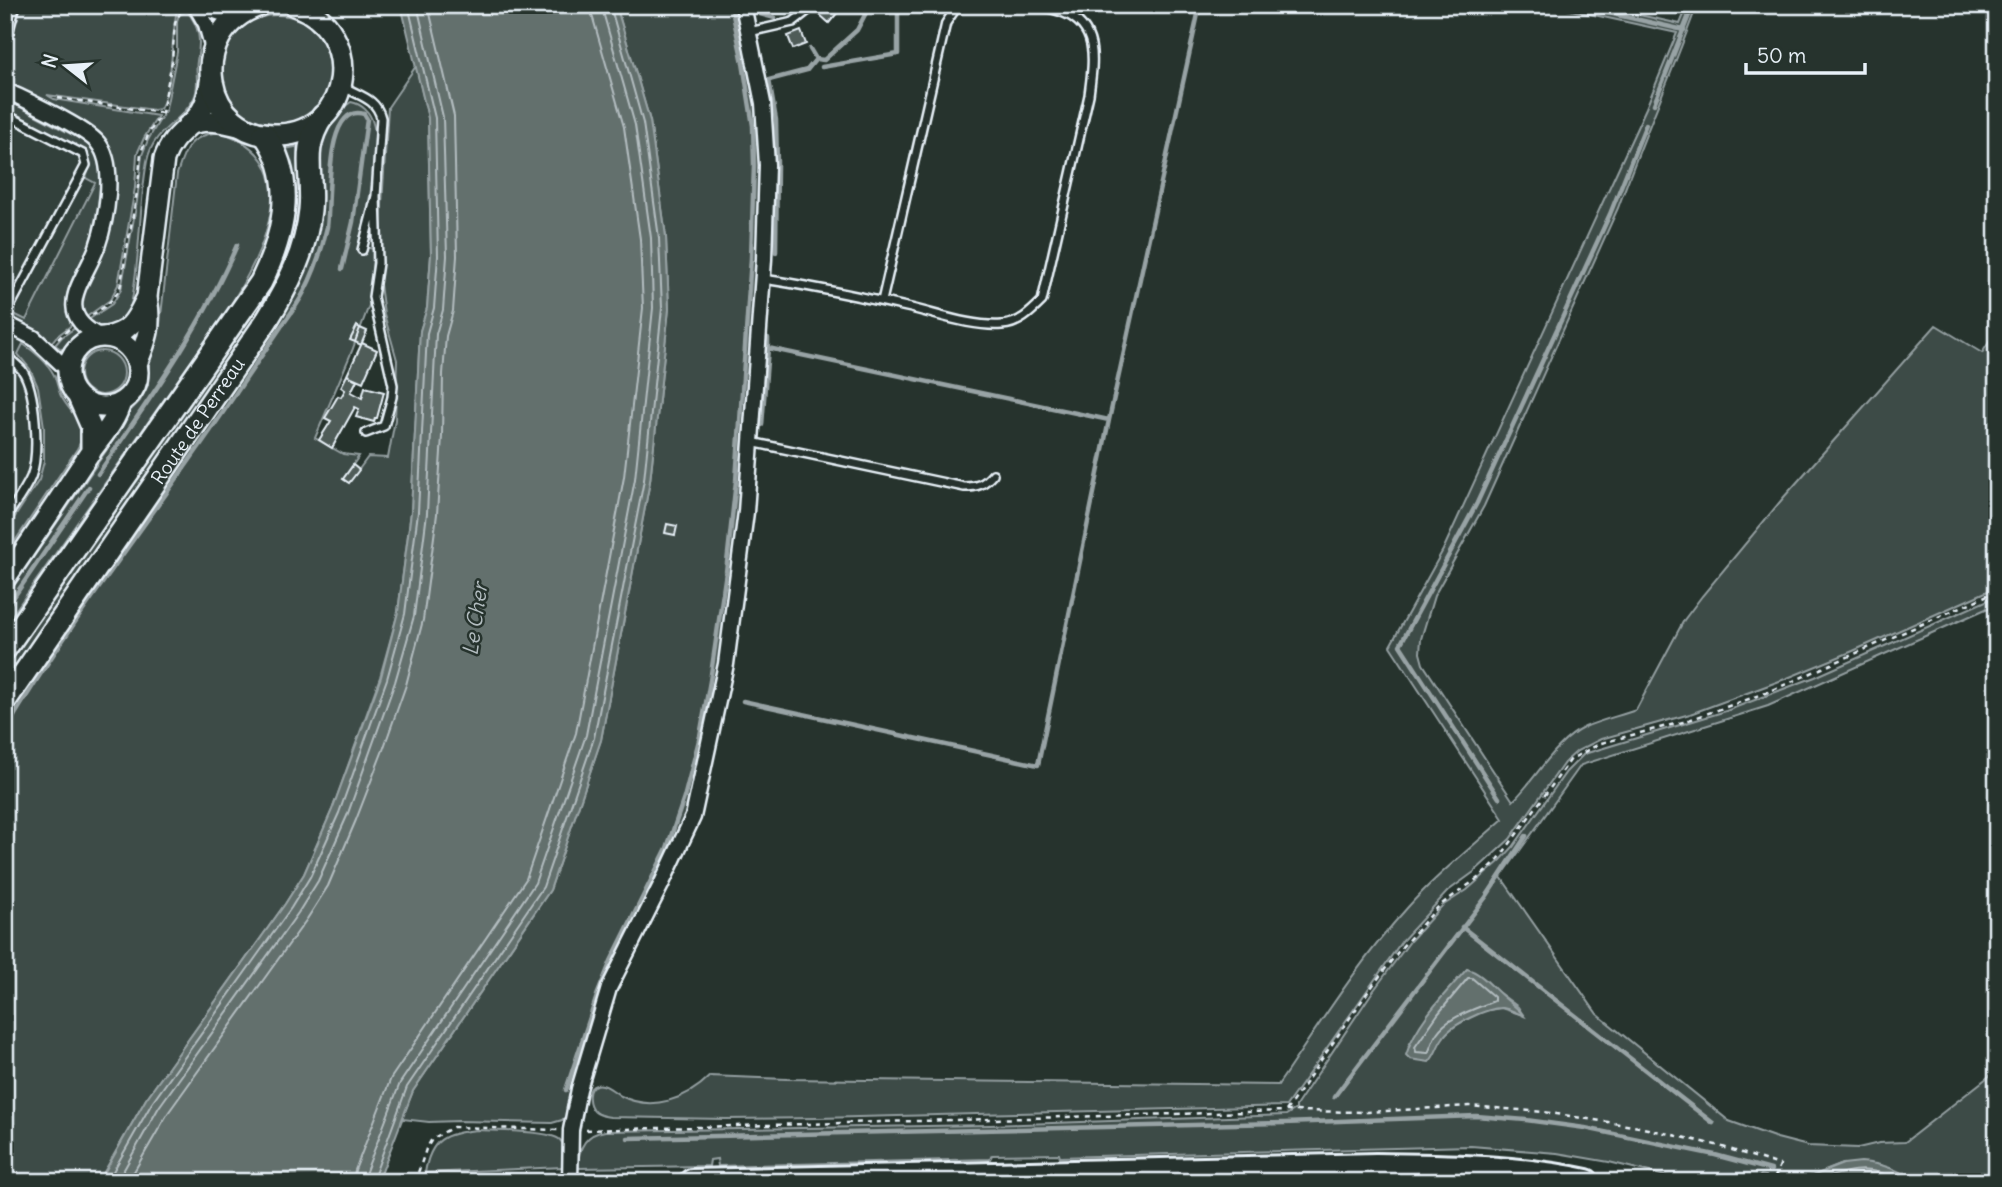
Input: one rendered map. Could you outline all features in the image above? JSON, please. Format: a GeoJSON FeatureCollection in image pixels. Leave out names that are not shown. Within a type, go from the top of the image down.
{"type":"FeatureCollection","features":[{"type":"Feature","properties":{"kind":"highway"},"geometry":{"type":"LineString","coordinates":[[692,1182],[1401,1167],[1477,1168],[1586,1182]]}},
{"type":"Feature","properties":{"kind":"main road"},"geometry":{"type":"LineString","coordinates":[[295,5],[310,12],[329,28],[337,41],[343,70],[341,85]]}},
{"type":"Feature","properties":{"kind":"main road"},"geometry":{"type":"LineString","coordinates":[[329,28],[333,5]]}},
{"type":"Feature","properties":{"kind":"main road"},"geometry":{"type":"LineString","coordinates":[[211,76],[213,49],[219,37],[237,16],[254,7]]}},
{"type":"Feature","properties":{"kind":"main road","name":"Route de Perreau"},"geometry":{"type":"LineString","coordinates":[[5,649],[261,282],[269,266],[281,230],[285,193],[281,165],[273,146],[229,115],[222,107],[216,97],[211,76]]}},
{"type":"Feature","properties":{"kind":"main road","name":"Route de Perreau"},"geometry":{"type":"LineString","coordinates":[[5,701],[284,292],[297,263],[310,211],[308,155],[313,132],[334,102],[341,85]]}},
{"type":"Feature","properties":{"kind":"main road"},"geometry":{"type":"LineString","coordinates":[[255,131],[277,136],[302,131],[323,116]]}},
{"type":"Feature","properties":{"kind":"street"},"geometry":{"type":"LineString","coordinates":[[196,5],[224,14],[254,7]]}},
{"type":"Feature","properties":{"kind":"street"},"geometry":{"type":"LineString","coordinates":[[196,5],[206,24],[213,49]]}},
{"type":"Feature","properties":{"kind":"street"},"geometry":{"type":"LineString","coordinates":[[570,1182],[571,1130],[579,1090],[609,988],[662,885],[693,817],[726,664],[746,512],[767,165],[764,103],[743,5]]}},
{"type":"Feature","properties":{"kind":"street"},"geometry":{"type":"LineString","coordinates":[[78,396],[85,402],[103,407],[121,402],[135,386],[137,364],[149,331],[147,297],[164,159],[173,141],[197,117],[206,101],[211,76]]}},
{"type":"Feature","properties":{"kind":"street"},"geometry":{"type":"LineString","coordinates":[[5,90],[85,132],[99,143],[105,155],[108,193],[96,248],[74,296],[75,312],[89,331],[122,343],[128,348],[137,364]]}},
{"type":"Feature","properties":{"kind":"street"},"geometry":{"type":"LineString","coordinates":[[187,126],[195,122],[214,121],[255,131]]}},
{"type":"Feature","properties":{"kind":"street"},"geometry":{"type":"LineString","coordinates":[[90,452],[91,427],[70,384],[68,370],[72,356],[87,341],[121,334],[128,329],[147,297]]}},
{"type":"Feature","properties":{"kind":"street"},"geometry":{"type":"LineString","coordinates":[[5,323],[34,338],[68,370]]}},
{"type":"Feature","properties":{"kind":"street"},"geometry":{"type":"LineString","coordinates":[[5,579],[114,419],[121,402]]}},
{"type":"Feature","properties":{"kind":"lane"},"geometry":{"type":"LineString","coordinates":[[5,44],[16,5]]}},
{"type":"Feature","properties":{"kind":"lane"},"geometry":{"type":"LineString","coordinates":[[748,32],[793,22],[815,5]]}},
{"type":"Feature","properties":{"kind":"lane"},"geometry":{"type":"LineString","coordinates":[[881,301],[946,23],[956,8],[965,5]]}},
{"type":"Feature","properties":{"kind":"lane"},"geometry":{"type":"LineString","coordinates":[[762,279],[881,301],[977,323],[1003,325],[1024,318],[1042,301],[1087,108],[1093,66],[1091,40],[1081,24],[1065,13],[1037,5]]}},
{"type":"Feature","properties":{"kind":"lane"},"geometry":{"type":"LineString","coordinates":[[341,85],[370,100],[380,112],[376,196],[377,263],[373,297],[393,385],[384,426],[366,433]]}},
{"type":"Feature","properties":{"kind":"lane"},"geometry":{"type":"LineString","coordinates":[[5,114],[83,155],[86,164],[5,316]]}},
{"type":"Feature","properties":{"kind":"lane"},"geometry":{"type":"LineString","coordinates":[[362,250],[376,196]]}},
{"type":"Feature","properties":{"kind":"lane"},"geometry":{"type":"LineString","coordinates":[[5,356],[23,372],[30,390],[36,457],[31,478],[5,519]]}},
{"type":"Feature","properties":{"kind":"lane"},"geometry":{"type":"LineString","coordinates":[[751,442],[964,487],[976,487],[986,482],[993,474]]}},
{"type":"Feature","properties":{"kind":"path"},"geometry":{"type":"LineString","coordinates":[[49,350],[63,334],[107,306],[120,288],[138,187],[141,152],[162,113],[173,61],[174,23],[185,5]]}},
{"type":"Feature","properties":{"kind":"path"},"geometry":{"type":"LineString","coordinates":[[50,97],[162,113]]}},
{"type":"Feature","properties":{"kind":"path"},"geometry":{"type":"LineString","coordinates":[[1286,1111],[1365,996],[1402,948],[1439,906],[1471,884],[1498,860],[1571,759],[1601,743],[1684,722],[1766,693],[1997,591]]}},
{"type":"Feature","properties":{"kind":"path"},"geometry":{"type":"LineString","coordinates":[[415,1182],[432,1139],[453,1127],[571,1130],[1286,1111],[1368,1112],[1469,1107],[1544,1112],[1639,1127],[1716,1145],[1780,1165],[1773,1182]]}},
{"type":"Feature","properties":{"kind":"shaded area"},"geometry":{"type":"Polygon","coordinates":[[[5,5],[178,5],[168,86],[160,109],[47,95],[54,99],[158,116],[137,154],[135,188],[118,285],[110,300],[85,318],[80,297],[114,193],[113,161],[85,125],[5,83],[5,5]]]}},
{"type":"Feature","properties":{"kind":"shaded area"},"geometry":{"type":"Polygon","coordinates":[[[616,5],[737,5],[757,100],[761,139],[761,203],[743,505],[711,710],[685,815],[603,991],[589,1028],[567,1115],[552,1123],[429,1122],[402,1119],[413,1091],[550,890],[601,740],[650,481],[669,309],[666,237],[650,121],[616,5]]]}},
{"type":"Feature","properties":{"kind":"shaded area"},"geometry":{"type":"Polygon","coordinates":[[[1548,5],[1595,5],[1680,24],[1688,5],[1697,5],[1618,208],[1484,506],[1434,596],[1421,639],[1420,653],[1423,664],[1513,801],[1555,751],[1574,734],[1585,727],[1636,710],[1684,620],[1702,596],[1784,497],[1936,325],[1982,353],[1997,330],[1997,587],[1785,679],[1690,714],[1601,739],[1577,751],[1564,763],[1510,839],[1474,872],[1448,891],[1402,941],[1286,1106],[726,1119],[610,1117],[595,1112],[591,1106],[590,1090],[599,1084],[633,1101],[657,1103],[680,1097],[710,1076],[1278,1085],[1340,994],[1390,928],[1430,884],[1503,819],[1390,646],[1443,550],[1646,108],[1677,33],[1548,5]]]}},
{"type":"Feature","properties":{"kind":"shaded area"},"geometry":{"type":"Polygon","coordinates":[[[187,11],[198,34],[196,93],[183,114],[162,133],[151,150],[144,179],[130,310],[127,318],[102,332],[88,320],[112,304],[121,290],[137,201],[142,155],[166,109],[177,52],[177,21],[179,15],[187,11]]]}},
{"type":"Feature","properties":{"kind":"shaded area"},"geometry":{"type":"Polygon","coordinates":[[[277,15],[298,19],[316,31],[328,49],[332,70],[328,91],[316,109],[298,121],[277,125],[256,121],[238,109],[226,91],[222,70],[226,49],[238,31],[256,19],[277,15]]]}},
{"type":"Feature","properties":{"kind":"shaded area"},"geometry":{"type":"Polygon","coordinates":[[[416,66],[428,118],[431,255],[427,308],[420,331],[411,512],[398,612],[380,677],[332,810],[304,874],[146,1099],[100,1179],[5,1182],[5,723],[23,691],[263,344],[287,305],[307,264],[318,228],[322,198],[319,151],[323,135],[337,113],[351,102],[368,112],[375,134],[372,180],[360,238],[366,247],[373,249],[371,300],[315,438],[343,454],[359,456],[343,479],[349,483],[368,457],[388,458],[395,420],[397,360],[384,314],[380,285],[388,107],[416,66]]]}},
{"type":"Feature","properties":{"kind":"shaded area"},"geometry":{"type":"Polygon","coordinates":[[[5,74],[97,121],[113,161],[18,354],[79,443],[5,553],[5,74]]]}},
{"type":"Feature","properties":{"kind":"shaded area"},"geometry":{"type":"Polygon","coordinates":[[[11,102],[86,142],[95,152],[100,165],[96,216],[89,245],[67,294],[68,314],[73,324],[52,342],[13,318],[14,314],[26,320],[95,183],[86,178],[88,163],[81,150],[7,110],[6,106],[11,102]]]}},
{"type":"Feature","properties":{"kind":"shaded area"},"geometry":{"type":"Polygon","coordinates":[[[220,132],[247,145],[264,163],[271,185],[271,209],[255,260],[230,306],[5,625],[5,599],[112,442],[129,412],[140,401],[148,385],[148,369],[160,324],[177,174],[190,144],[202,136],[220,132]]]}},
{"type":"Feature","properties":{"kind":"shaded area"},"geometry":{"type":"Polygon","coordinates":[[[297,147],[302,195],[295,241],[274,291],[5,681],[5,666],[25,636],[244,323],[290,170],[285,149],[297,147]]]}},
{"type":"Feature","properties":{"kind":"shaded area"},"geometry":{"type":"Polygon","coordinates":[[[75,328],[84,335],[63,350],[55,345],[62,337],[75,328]]]}},
{"type":"Feature","properties":{"kind":"shaded area"},"geometry":{"type":"Polygon","coordinates":[[[23,344],[51,371],[61,396],[78,421],[82,433],[77,449],[5,556],[5,532],[39,480],[44,461],[44,427],[38,387],[30,369],[18,354],[23,344]]]}},
{"type":"Feature","properties":{"kind":"shaded area"},"geometry":{"type":"Polygon","coordinates":[[[102,351],[111,352],[118,357],[123,364],[123,382],[118,389],[111,394],[102,395],[93,394],[86,389],[81,382],[80,373],[81,364],[86,357],[93,352],[102,351]]]}},
{"type":"Feature","properties":{"kind":"shaded area"},"geometry":{"type":"Polygon","coordinates":[[[1997,596],[1997,604],[1768,706],[1581,765],[1501,877],[1597,1014],[1729,1121],[1808,1146],[1858,1148],[1879,1143],[1905,1142],[1997,1070],[1997,1182],[1919,1182],[1904,1174],[1843,1164],[1797,1182],[1764,1182],[1766,1176],[1761,1175],[1754,1182],[1690,1182],[1609,1162],[1557,1153],[1471,1146],[1060,1157],[1059,1154],[992,1155],[990,1159],[718,1166],[717,1159],[710,1160],[709,1166],[578,1168],[579,1155],[587,1139],[605,1131],[990,1125],[1286,1115],[1296,1109],[1371,994],[1411,940],[1442,906],[1467,890],[1500,861],[1513,847],[1566,772],[1584,754],[1726,711],[1815,677],[1997,596]],[[1467,969],[1432,1010],[1409,1045],[1443,1035],[1483,1011],[1501,1008],[1523,1015],[1518,1007],[1467,969]]]}},
{"type":"Feature","properties":{"kind":"shaded area"},"geometry":{"type":"Polygon","coordinates":[[[477,1130],[534,1133],[555,1137],[563,1146],[563,1167],[425,1173],[431,1152],[441,1140],[456,1133],[477,1130]]]}},
{"type":"Feature","properties":{"kind":"water","name":"Le Cher"},"geometry":{"type":"Polygon","coordinates":[[[401,5],[616,5],[650,121],[666,237],[669,309],[650,481],[601,740],[550,890],[413,1091],[378,1182],[99,1182],[146,1099],[304,874],[332,810],[381,677],[398,612],[411,512],[420,331],[427,308],[431,255],[428,118],[401,5]]]}},
{"type":"Feature","properties":{"kind":"water"},"geometry":{"type":"Polygon","coordinates":[[[1467,969],[1483,978],[1524,1016],[1503,1008],[1479,1014],[1447,1033],[1429,1062],[1410,1059],[1406,1055],[1417,1031],[1432,1009],[1467,969]]]}},
{"type":"Feature","properties":{"kind":"water"},"geometry":{"type":"Polygon","coordinates":[[[1861,1162],[1891,1168],[1919,1182],[1797,1182],[1843,1164],[1861,1162]]]}},
{"type":"Feature","properties":{"kind":"pier"},"geometry":{"type":"Polygon","coordinates":[[[385,1174],[382,1182],[95,1182],[96,1179],[385,1174]]]}},
{"type":"Feature","properties":{"kind":"building"},"geometry":{"type":"Polygon","coordinates":[[[827,5],[831,5],[838,12],[829,23],[819,14],[827,5]]]}},
{"type":"Feature","properties":{"kind":"building"},"geometry":{"type":"Polygon","coordinates":[[[801,31],[806,44],[793,49],[788,36],[801,31]]]}},
{"type":"Feature","properties":{"kind":"building"},"geometry":{"type":"Polygon","coordinates":[[[357,326],[360,328],[355,342],[350,340],[357,326]]]}},
{"type":"Feature","properties":{"kind":"building"},"geometry":{"type":"Polygon","coordinates":[[[360,328],[367,331],[361,345],[355,342],[360,328]]]}},
{"type":"Feature","properties":{"kind":"building"},"geometry":{"type":"Polygon","coordinates":[[[362,343],[377,350],[363,382],[347,375],[362,343]]]}},
{"type":"Feature","properties":{"kind":"building"},"geometry":{"type":"Polygon","coordinates":[[[347,375],[357,380],[351,392],[362,398],[365,387],[384,392],[374,422],[356,417],[359,409],[355,407],[332,448],[319,440],[331,421],[325,418],[338,396],[341,397],[345,390],[341,387],[347,375]]]}},
{"type":"Feature","properties":{"kind":"building"},"geometry":{"type":"Polygon","coordinates":[[[353,465],[359,470],[349,483],[343,479],[353,465]]]}},
{"type":"Feature","properties":{"kind":"building"},"geometry":{"type":"Polygon","coordinates":[[[667,524],[677,526],[675,535],[665,533],[667,524]]]}},
{"type":"Feature","properties":{"kind":"waterway"},"geometry":{"type":"LineString","coordinates":[[566,1090],[611,961],[667,848],[684,798],[700,736],[710,681],[736,481],[751,258],[754,165],[753,126],[731,5]]}},
{"type":"Feature","properties":{"kind":"waterway"},"geometry":{"type":"LineString","coordinates":[[758,5],[760,14],[775,18]]}},
{"type":"Feature","properties":{"kind":"waterway"},"geometry":{"type":"LineString","coordinates":[[810,49],[816,59],[824,60],[857,30],[870,5]]}},
{"type":"Feature","properties":{"kind":"waterway"},"geometry":{"type":"LineString","coordinates":[[822,67],[898,54],[898,5]]}},
{"type":"Feature","properties":{"kind":"waterway"},"geometry":{"type":"LineString","coordinates":[[743,701],[1038,765],[1109,420],[1200,5]]}},
{"type":"Feature","properties":{"kind":"waterway"},"geometry":{"type":"LineString","coordinates":[[1573,5],[1684,30]]}},
{"type":"Feature","properties":{"kind":"waterway"},"geometry":{"type":"LineString","coordinates":[[1654,104],[1693,5]]}},
{"type":"Feature","properties":{"kind":"waterway"},"geometry":{"type":"LineString","coordinates":[[776,252],[776,120],[769,80],[807,70],[816,59]]}},
{"type":"Feature","properties":{"kind":"waterway"},"geometry":{"type":"LineString","coordinates":[[5,731],[58,647],[302,296],[318,260],[327,227],[335,139],[341,124],[351,115],[364,114],[367,119],[353,222],[342,269]]}},
{"type":"Feature","properties":{"kind":"waterway"},"geometry":{"type":"LineString","coordinates":[[1499,798],[1400,645],[1477,503],[1610,214],[1646,124]]}},
{"type":"Feature","properties":{"kind":"waterway"},"geometry":{"type":"LineString","coordinates":[[98,474],[191,334],[237,245]]}},
{"type":"Feature","properties":{"kind":"waterway"},"geometry":{"type":"LineString","coordinates":[[768,338],[768,348]]}},
{"type":"Feature","properties":{"kind":"waterway"},"geometry":{"type":"LineString","coordinates":[[762,425],[768,348],[1109,420]]}},
{"type":"Feature","properties":{"kind":"waterway"},"geometry":{"type":"LineString","coordinates":[[5,610],[89,487]]}},
{"type":"Feature","properties":{"kind":"waterway"},"geometry":{"type":"LineString","coordinates":[[1334,1097],[1486,897],[1526,836]]}},
{"type":"Feature","properties":{"kind":"waterway"},"geometry":{"type":"LineString","coordinates":[[1462,927],[1713,1123]]}},
{"type":"Feature","properties":{"kind":"waterway"},"geometry":{"type":"LineString","coordinates":[[628,1138],[1476,1116],[1585,1128],[1715,1155],[1771,1170]]}}]}
